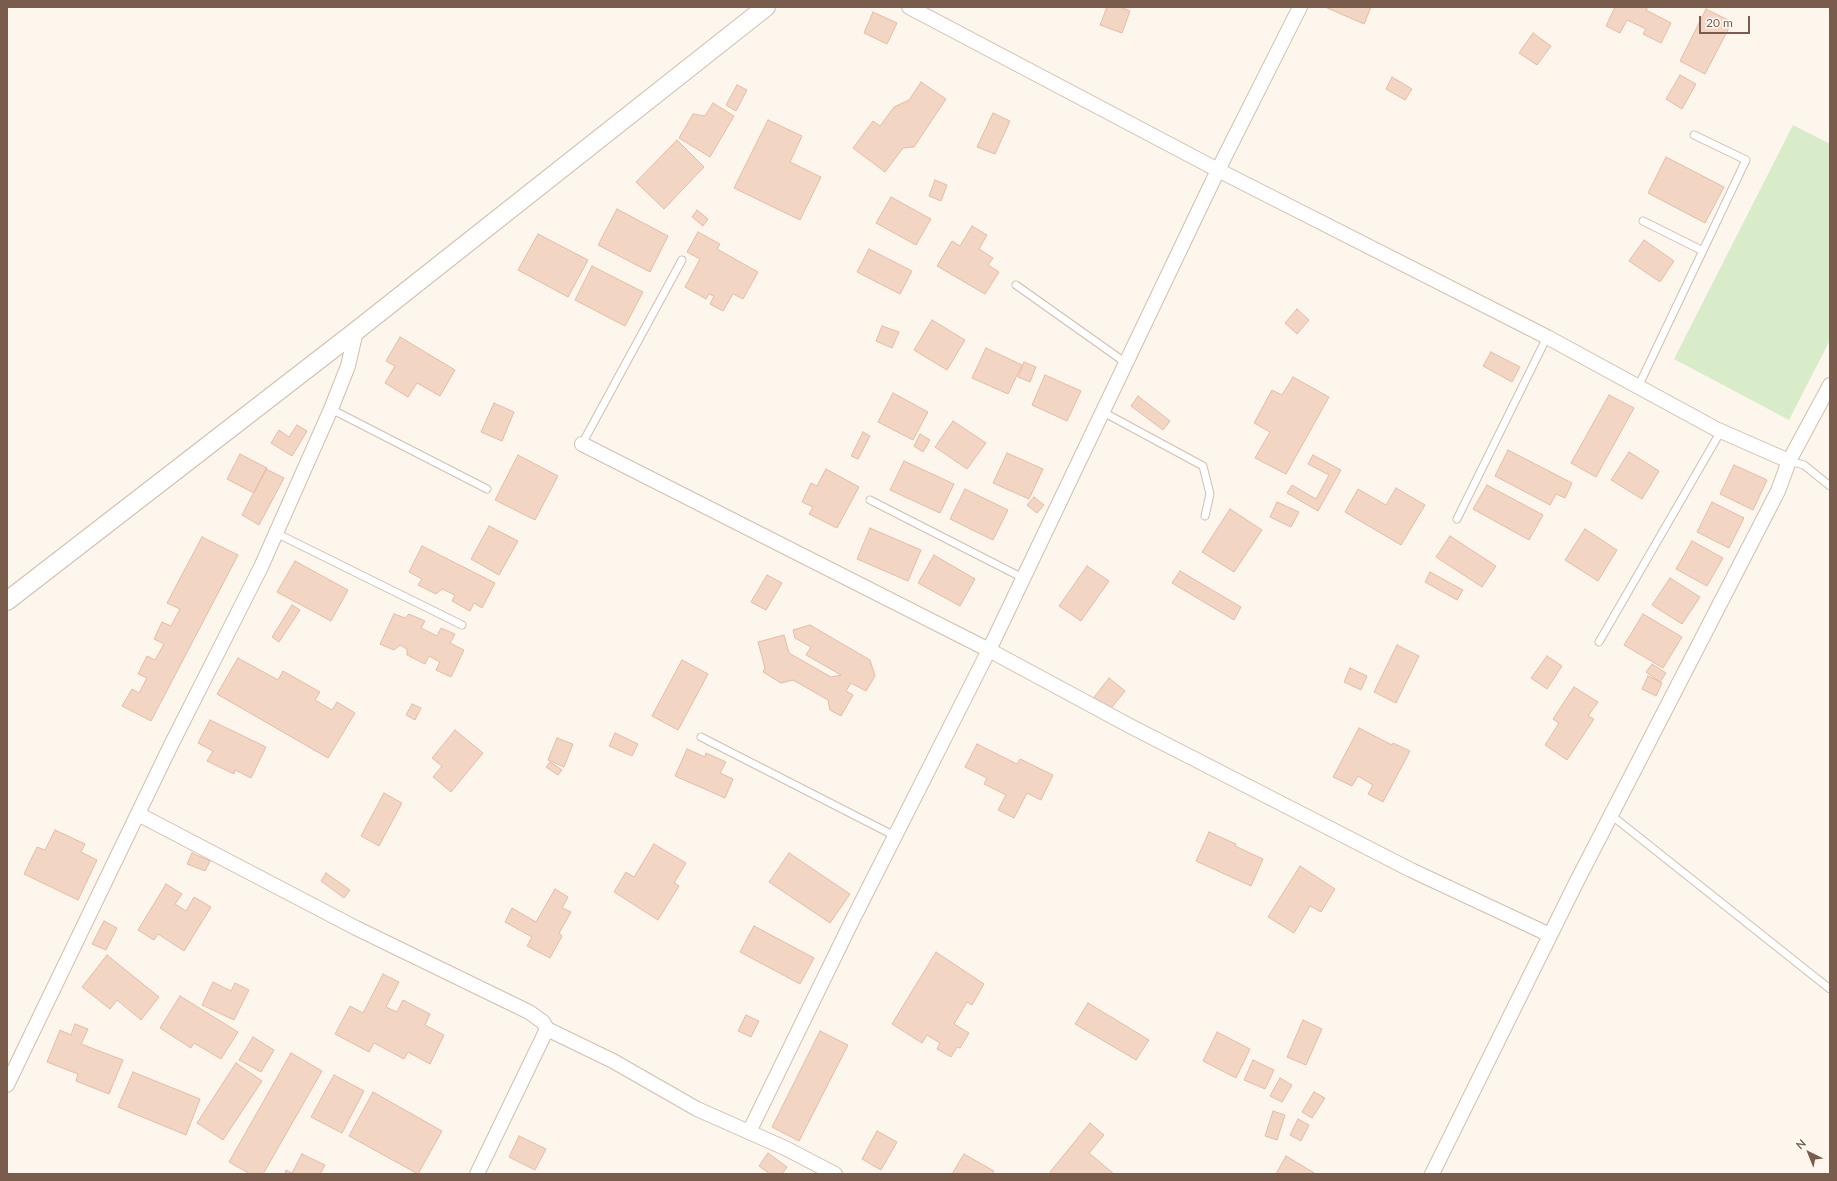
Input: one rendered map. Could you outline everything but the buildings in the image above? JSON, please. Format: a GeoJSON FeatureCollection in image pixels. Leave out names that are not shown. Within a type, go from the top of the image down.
{"type":"FeatureCollection","features":[{"type":"Feature","properties":{"kind":"street"},"geometry":{"type":"LineString","coordinates":[[7,601],[356,331],[766,7]]}},
{"type":"Feature","properties":{"kind":"street"},"geometry":{"type":"LineString","coordinates":[[909,7],[1218,170],[1547,337],[1721,431],[1789,461]]}},
{"type":"Feature","properties":{"kind":"street"},"geometry":{"type":"LineString","coordinates":[[750,1132],[895,836],[989,650],[1218,170],[1300,7]]}},
{"type":"Feature","properties":{"kind":"street"},"geometry":{"type":"LineString","coordinates":[[7,1085],[138,814],[261,567],[331,409],[348,366],[356,331]]}},
{"type":"Feature","properties":{"kind":"street"},"geometry":{"type":"LineString","coordinates":[[1432,1174],[1550,935],[1778,491],[1789,461],[1830,385]]}},
{"type":"Feature","properties":{"kind":"street"},"geometry":{"type":"LineString","coordinates":[[582,444],[989,650],[1130,726],[1411,870],[1550,935]]}},
{"type":"Feature","properties":{"kind":"street"},"geometry":{"type":"LineString","coordinates":[[138,814],[356,928],[529,1012],[543,1022],[547,1029],[613,1061],[697,1109],[785,1148],[835,1174]]}},
{"type":"Feature","properties":{"kind":"street"},"geometry":{"type":"LineString","coordinates":[[477,1174],[547,1029]]}},
{"type":"Feature","properties":{"kind":"lane"},"geometry":{"type":"LineString","coordinates":[[1638,387],[1746,160],[1694,135]]}},
{"type":"Feature","properties":{"kind":"lane"},"geometry":{"type":"LineString","coordinates":[[1643,221],[1703,251]]}},
{"type":"Feature","properties":{"kind":"lane"},"geometry":{"type":"LineString","coordinates":[[582,444],[682,260]]}},
{"type":"Feature","properties":{"kind":"lane"},"geometry":{"type":"LineString","coordinates":[[1016,285],[1126,363]]}},
{"type":"Feature","properties":{"kind":"lane"},"geometry":{"type":"LineString","coordinates":[[1457,519],[1547,337]]}},
{"type":"Feature","properties":{"kind":"lane"},"geometry":{"type":"LineString","coordinates":[[331,409],[486,488]]}},
{"type":"Feature","properties":{"kind":"lane"},"geometry":{"type":"LineString","coordinates":[[1103,412],[1203,466],[1210,494],[1205,516]]}},
{"type":"Feature","properties":{"kind":"lane"},"geometry":{"type":"LineString","coordinates":[[1599,642],[1721,431]]}},
{"type":"Feature","properties":{"kind":"lane"},"geometry":{"type":"LineString","coordinates":[[1789,461],[1804,465],[1830,486]]}},
{"type":"Feature","properties":{"kind":"lane"},"geometry":{"type":"LineString","coordinates":[[870,500],[1024,578]]}},
{"type":"Feature","properties":{"kind":"lane"},"geometry":{"type":"LineString","coordinates":[[276,533],[462,625]]}},
{"type":"Feature","properties":{"kind":"lane"},"geometry":{"type":"LineString","coordinates":[[701,737],[895,836]]}},
{"type":"Feature","properties":{"kind":"lane"},"geometry":{"type":"LineString","coordinates":[[1611,815],[1830,989]]}},
{"type":"Feature","properties":{"kind":"green space"},"geometry":{"type":"Polygon","coordinates":[[[1793,125],[1830,144],[1830,340],[1789,420],[1674,359],[1793,125]]]}}]}
